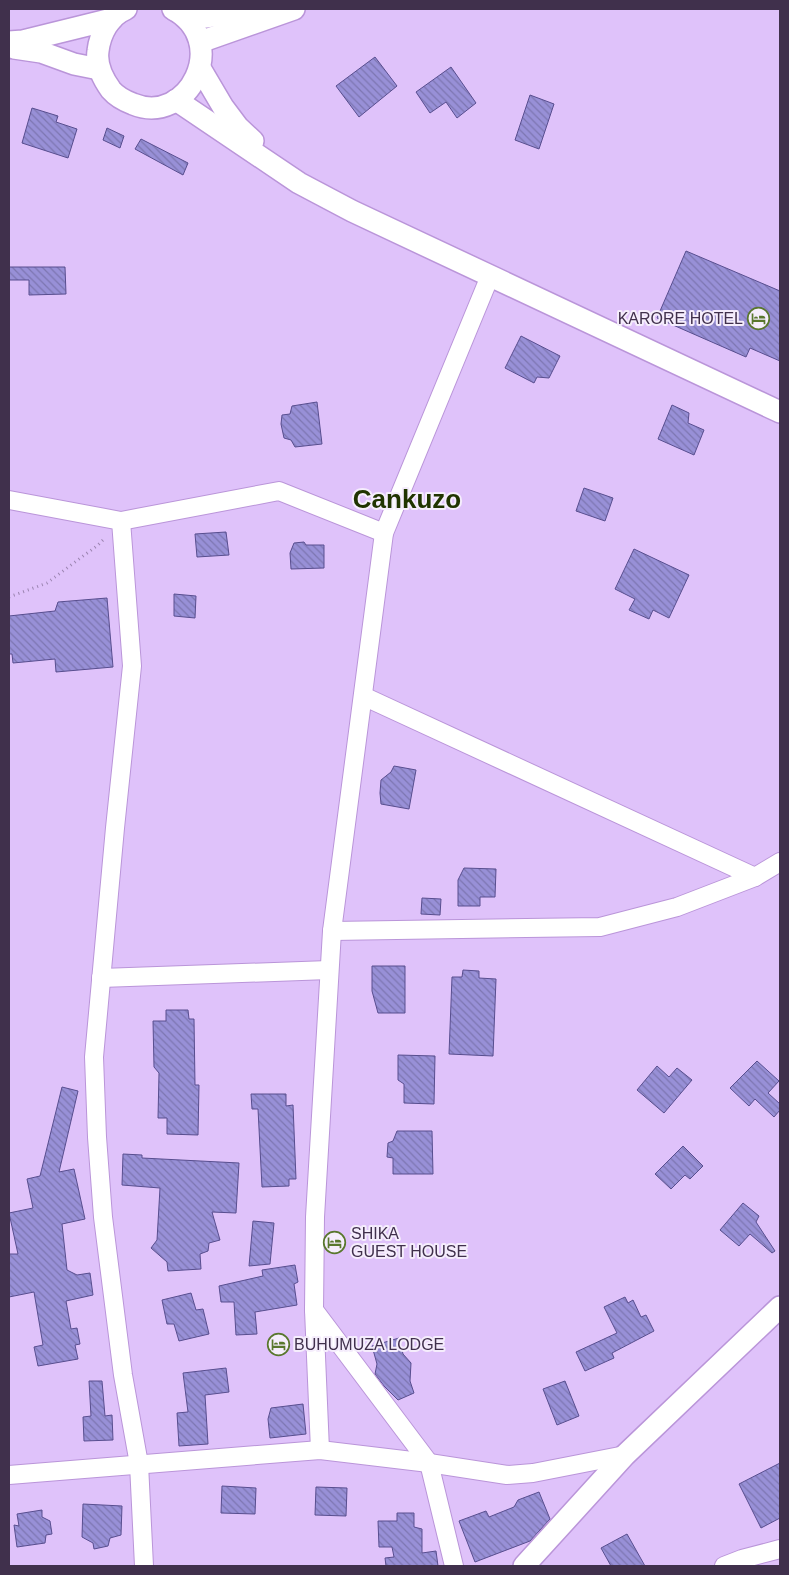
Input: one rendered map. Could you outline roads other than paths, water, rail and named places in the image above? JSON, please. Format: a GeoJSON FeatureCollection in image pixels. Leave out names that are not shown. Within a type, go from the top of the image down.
{"type":"FeatureCollection","features":[{"type":"Feature","properties":{"kind":"main road"},"geometry":{"type":"LineString","coordinates":[[174,9],[207,17],[256,9]]}},
{"type":"Feature","properties":{"kind":"main road"},"geometry":{"type":"LineString","coordinates":[[119,14],[104,30],[99,42],[97,56],[100,69],[105,82],[113,92],[130,103],[150,107],[164,105],[176,100],[191,86],[200,68],[202,55],[200,42],[194,28],[186,18],[174,9]]}},
{"type":"Feature","properties":{"kind":"main road"},"geometry":{"type":"LineString","coordinates":[[200,42],[294,9]]}},
{"type":"Feature","properties":{"kind":"main road"},"geometry":{"type":"LineString","coordinates":[[9,42],[23,41],[119,14]]}},
{"type":"Feature","properties":{"kind":"main road"},"geometry":{"type":"LineString","coordinates":[[9,47],[41,52],[74,64],[100,69]]}},
{"type":"Feature","properties":{"kind":"main road"},"geometry":{"type":"LineString","coordinates":[[200,68],[216,98],[238,127],[299,183]]}},
{"type":"Feature","properties":{"kind":"main road"},"geometry":{"type":"LineString","coordinates":[[176,100],[299,183],[352,211],[780,412]]}},
{"type":"Feature","properties":{"kind":"main road"},"geometry":{"type":"LineString","coordinates":[[524,1566],[625,1455],[780,1307]]}},
{"type":"Feature","properties":{"kind":"street"},"geometry":{"type":"LineString","coordinates":[[320,1450],[314,1310],[315,1217],[332,931],[384,533],[490,276]]}},
{"type":"Feature","properties":{"kind":"street"},"geometry":{"type":"LineString","coordinates":[[9,500],[121,521],[279,491],[384,533]]}},
{"type":"Feature","properties":{"kind":"street"},"geometry":{"type":"LineString","coordinates":[[121,521],[132,666],[94,1057],[103,1217],[123,1375],[140,1464],[144,1566]]}},
{"type":"Feature","properties":{"kind":"street"},"geometry":{"type":"LineString","coordinates":[[363,696],[755,877]]}},
{"type":"Feature","properties":{"kind":"street"},"geometry":{"type":"LineString","coordinates":[[332,931],[600,927],[677,907],[755,877],[780,862]]}},
{"type":"Feature","properties":{"kind":"street"},"geometry":{"type":"LineString","coordinates":[[101,978],[330,970]]}},
{"type":"Feature","properties":{"kind":"street"},"geometry":{"type":"LineString","coordinates":[[314,1310],[429,1463],[454,1566]]}},
{"type":"Feature","properties":{"kind":"street"},"geometry":{"type":"LineString","coordinates":[[9,1475],[320,1450],[429,1463],[507,1475],[533,1473],[625,1455]]}},
{"type":"Feature","properties":{"kind":"street"},"geometry":{"type":"LineString","coordinates":[[724,1566],[780,1549]]}},
{"type":"Feature","properties":{"kind":"place","name":"KARORE HOTEL"},"geometry":{"type":"Point","coordinates":[759,318]}},
{"type":"Feature","properties":{"kind":"place","name":"SHIKA GUEST HOUSE"},"geometry":{"type":"Point","coordinates":[335,1242]}},
{"type":"Feature","properties":{"kind":"place","name":"BUHUMUZA LODGE"},"geometry":{"type":"Point","coordinates":[278,1344]}},
{"type":"Feature","properties":{"kind":"district","name":"Cankuzo"},"geometry":{"type":"Point","coordinates":[407,499]}}]}
